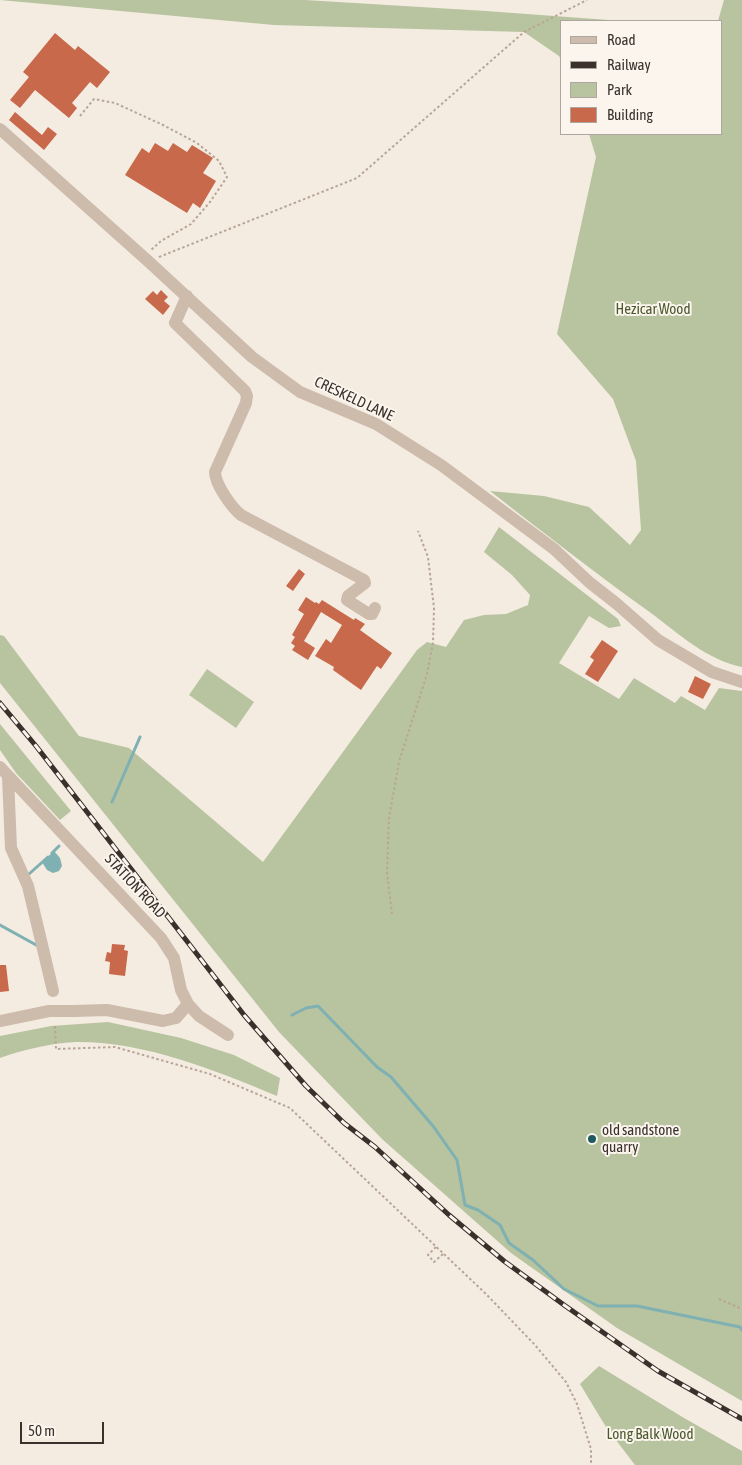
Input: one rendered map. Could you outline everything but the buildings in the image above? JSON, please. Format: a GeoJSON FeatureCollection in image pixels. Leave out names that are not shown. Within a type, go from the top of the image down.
{"type":"FeatureCollection","features":[{"type":"Feature","properties":{"kind":"street","name":"CRESKELD LANE"},"geometry":{"type":"LineString","coordinates":[[0,129],[187,296],[252,357],[300,392],[376,424],[441,465],[554,549],[588,582],[617,604],[658,640],[712,672],[742,682]]}},
{"type":"Feature","properties":{"kind":"street"},"geometry":{"type":"LineString","coordinates":[[187,296],[174,323],[245,391],[247,396],[246,403],[215,472],[218,483],[234,508],[242,515],[364,580],[365,583],[348,596],[348,600],[369,614],[372,614],[375,608]]}},
{"type":"Feature","properties":{"kind":"street"},"geometry":{"type":"LineString","coordinates":[[2,770],[11,848],[28,886],[54,992]]}},
{"type":"Feature","properties":{"kind":"street","name":"STATION ROAD"},"geometry":{"type":"LineString","coordinates":[[2,770],[161,938],[174,958],[181,990],[188,1004],[199,1016],[228,1035]]}},
{"type":"Feature","properties":{"kind":"street"},"geometry":{"type":"LineString","coordinates":[[0,1021],[49,1011],[74,1010],[107,1010],[163,1021],[176,1018],[188,1004]]}},
{"type":"Feature","properties":{"kind":"path"},"geometry":{"type":"LineString","coordinates":[[146,259],[357,178],[524,32],[587,0]]}},
{"type":"Feature","properties":{"kind":"path"},"geometry":{"type":"LineString","coordinates":[[80,116],[94,99],[116,104],[197,143],[219,161],[227,177],[210,202],[191,224],[161,241],[146,259]]}},
{"type":"Feature","properties":{"kind":"path"},"geometry":{"type":"LineString","coordinates":[[392,914],[387,873],[389,818],[399,762],[427,674],[433,643],[434,608],[428,557],[418,530]]}},
{"type":"Feature","properties":{"kind":"path"},"geometry":{"type":"LineString","coordinates":[[55,1026],[56,1049],[114,1047],[210,1074],[290,1108],[444,1254],[535,1345],[566,1382],[577,1404],[591,1449],[591,1465]]}},
{"type":"Feature","properties":{"kind":"path"},"geometry":{"type":"LineString","coordinates":[[436,1247],[428,1255],[434,1262],[444,1254]]}},
{"type":"Feature","properties":{"kind":"path"},"geometry":{"type":"LineString","coordinates":[[719,1299],[742,1309]]}},
{"type":"Feature","properties":{"kind":"green space"},"geometry":{"type":"Polygon","coordinates":[[[0,0],[305,0],[608,20],[560,20],[560,58],[524,32],[274,25],[0,0]]]}},
{"type":"Feature","properties":{"kind":"green space","name":"Hezicar Wood"},"geometry":{"type":"Polygon","coordinates":[[[724,0],[742,0],[742,667],[717,659],[694,645],[490,491],[544,496],[589,507],[630,545],[641,530],[636,461],[613,399],[557,334],[596,157],[589,135],[722,135],[722,20],[718,20],[724,0]]]}},
{"type":"Feature","properties":{"kind":"green space"},"geometry":{"type":"Polygon","coordinates":[[[499,527],[618,619],[621,626],[609,628],[589,616],[559,663],[619,699],[634,678],[675,703],[681,696],[705,710],[719,688],[742,691],[742,1401],[617,1328],[511,1253],[382,1139],[279,1032],[0,683],[0,635],[4,636],[79,736],[129,748],[263,862],[417,650],[427,642],[446,647],[464,620],[484,615],[506,614],[528,605],[530,595],[512,575],[484,552],[499,527]]]}},
{"type":"Feature","properties":{"kind":"green space"},"geometry":{"type":"Polygon","coordinates":[[[207,669],[254,702],[236,728],[189,695],[207,669]]]}},
{"type":"Feature","properties":{"kind":"green space"},"geometry":{"type":"Polygon","coordinates":[[[0,724],[71,811],[60,820],[16,773],[0,750],[0,724]]]}},
{"type":"Feature","properties":{"kind":"green space"},"geometry":{"type":"Polygon","coordinates":[[[108,1022],[181,1038],[234,1055],[280,1078],[277,1096],[204,1067],[127,1046],[75,1042],[37,1047],[0,1058],[0,1036],[51,1026],[108,1022]]]}},
{"type":"Feature","properties":{"kind":"green space","name":"Long Balk Wood"},"geometry":{"type":"Polygon","coordinates":[[[599,1366],[742,1451],[742,1465],[635,1465],[606,1427],[580,1384],[599,1366]]]}},
{"type":"Feature","properties":{"kind":"water"},"geometry":{"type":"Polygon","coordinates":[[[54,851],[60,858],[62,866],[59,871],[53,873],[47,870],[42,862],[54,851]]]}},
{"type":"Feature","properties":{"kind":"waterway"},"geometry":{"type":"LineString","coordinates":[[112,802],[140,737]]}},
{"type":"Feature","properties":{"kind":"waterway"},"geometry":{"type":"LineString","coordinates":[[52,853],[59,846]]}},
{"type":"Feature","properties":{"kind":"waterway"},"geometry":{"type":"LineString","coordinates":[[29,874],[48,857]]}},
{"type":"Feature","properties":{"kind":"waterway"},"geometry":{"type":"LineString","coordinates":[[0,925],[38,946]]}},
{"type":"Feature","properties":{"kind":"waterway"},"geometry":{"type":"LineString","coordinates":[[292,1015],[306,1008],[318,1006],[377,1067],[391,1077],[433,1126],[457,1160],[465,1205],[478,1210],[500,1225],[509,1243],[533,1260],[564,1289],[598,1306],[637,1306],[740,1327],[742,1330]]}},
{"type":"Feature","properties":{"kind":"railway"},"geometry":{"type":"LineString","coordinates":[[0,703],[36,746],[244,1015],[306,1086],[344,1123],[375,1147],[449,1215],[504,1261],[658,1371],[742,1419]]}},
{"type":"Feature","properties":{"kind":"place","name":"old sandstone quarry"},"geometry":{"type":"Point","coordinates":[592,1139]}}]}
